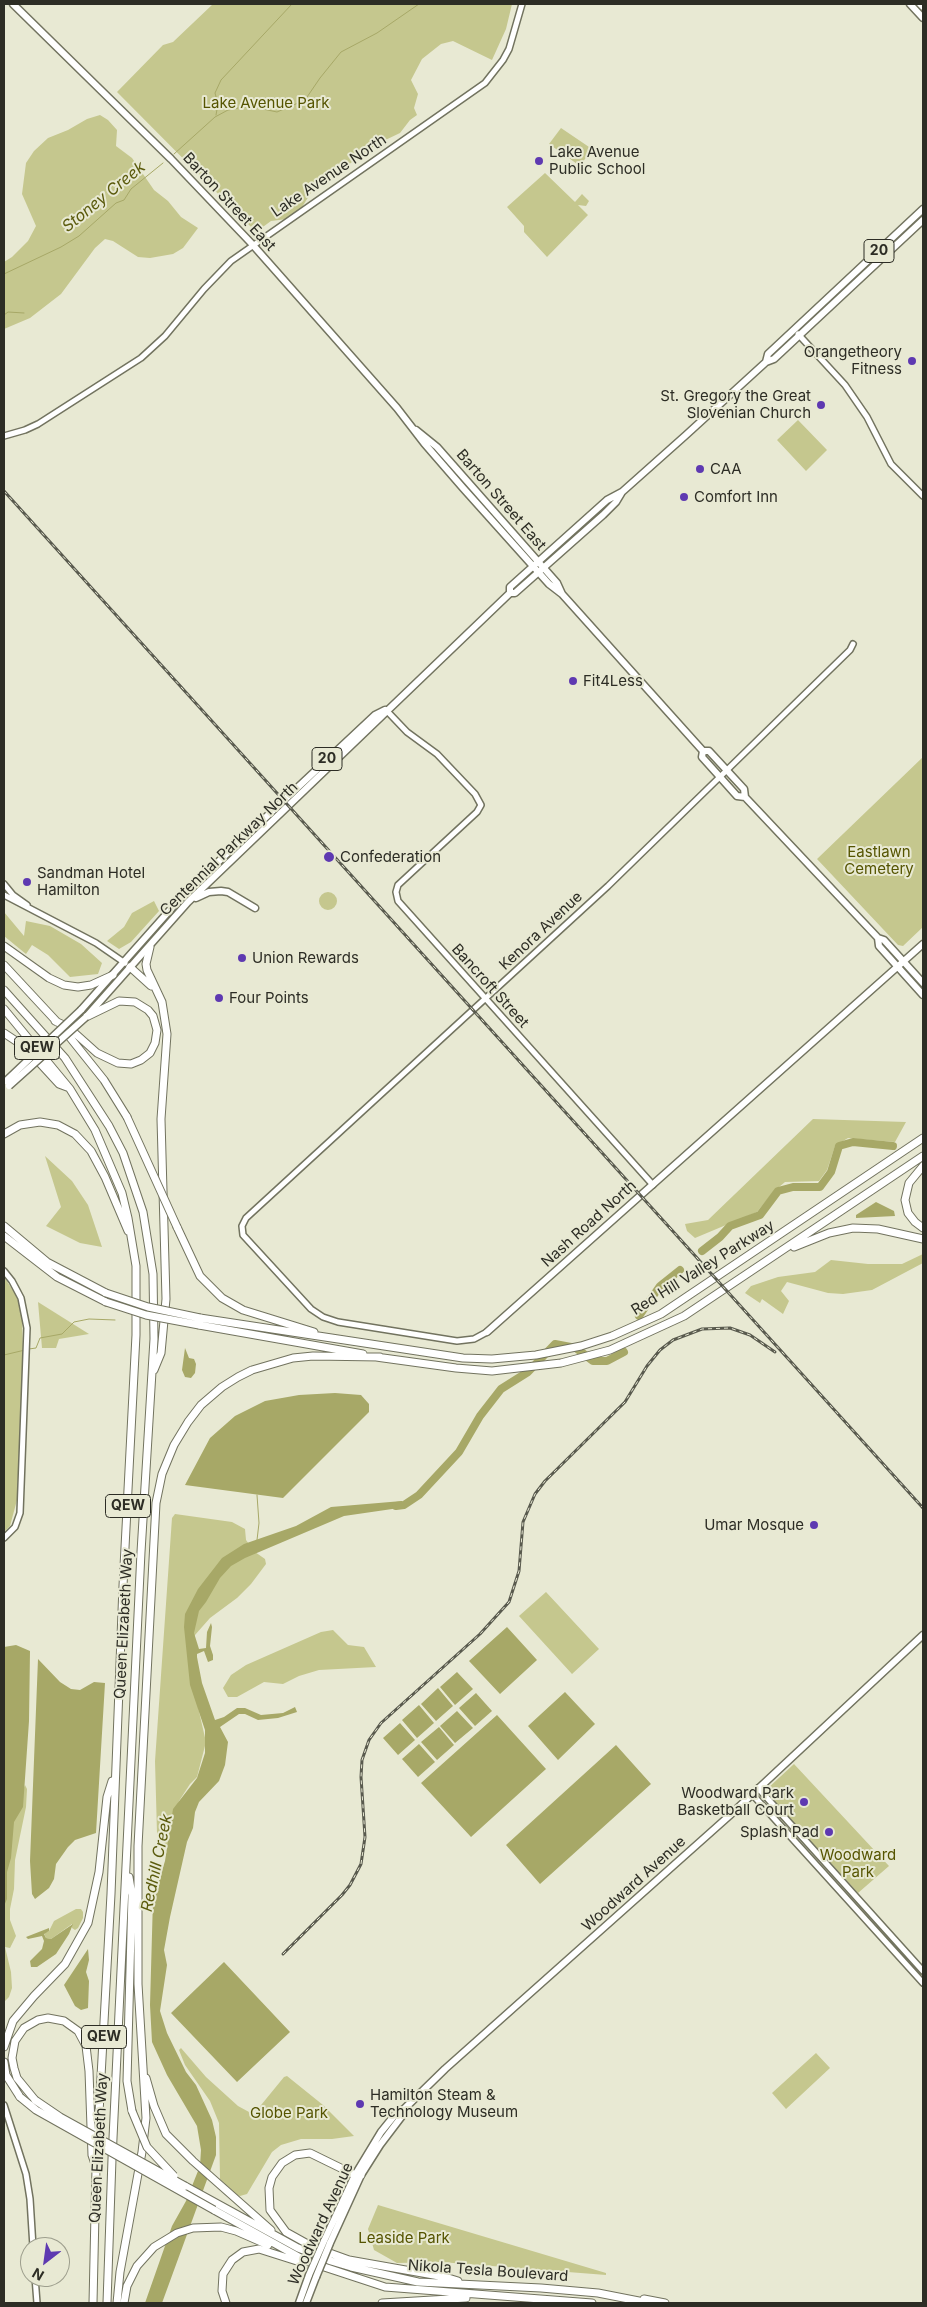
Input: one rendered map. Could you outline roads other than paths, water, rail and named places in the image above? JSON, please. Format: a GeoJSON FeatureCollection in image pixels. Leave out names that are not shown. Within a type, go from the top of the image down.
{"type":"FeatureCollection","features":[{"type":"Feature","properties":{"kind":"highway"},"geometry":{"type":"LineString","coordinates":[[4,946],[33,968],[64,985],[78,987],[91,985],[116,977]]}},
{"type":"Feature","properties":{"kind":"highway"},"geometry":{"type":"LineString","coordinates":[[150,947],[146,964],[156,992],[162,1002],[167,1029],[161,1119],[166,1298],[161,1353],[152,1375]]}},
{"type":"Feature","properties":{"kind":"highway"},"geometry":{"type":"LineString","coordinates":[[127,964],[156,992]]}},
{"type":"Feature","properties":{"kind":"highway"},"geometry":{"type":"LineString","coordinates":[[4,965],[55,1021],[104,1080],[127,1117],[200,1276],[222,1298],[243,1310],[305,1328],[324,1336]]}},
{"type":"Feature","properties":{"kind":"highway","name":"Queen Elizabeth Way"},"geometry":{"type":"LineString","coordinates":[[4,990],[65,1058],[109,1126],[123,1154],[143,1212],[149,1242],[154,1303],[152,1375],[111,2169],[107,2303]]}},
{"type":"Feature","properties":{"kind":"highway"},"geometry":{"type":"LineString","coordinates":[[55,1021],[68,1027],[97,1053],[118,1063],[131,1064],[141,1060],[150,1053],[155,1043],[157,1030],[153,1016],[148,1010],[135,1002],[119,1001],[84,1013]]}},
{"type":"Feature","properties":{"kind":"highway","name":"Queen Elizabeth Way"},"geometry":{"type":"LineString","coordinates":[[4,1009],[70,1088],[95,1130],[122,1193],[133,1240],[137,1275],[136,1335],[110,1914],[96,2168],[93,2303]]}},
{"type":"Feature","properties":{"kind":"highway"},"geometry":{"type":"LineString","coordinates":[[4,1033],[25,1047],[60,1084],[70,1088]]}},
{"type":"Feature","properties":{"kind":"highway"},"geometry":{"type":"LineString","coordinates":[[4,1134],[20,1125],[40,1122],[58,1124],[75,1134],[91,1151],[105,1177],[118,1210],[133,1240]]}},
{"type":"Feature","properties":{"kind":"highway","name":"Red Hill Valley Parkway"},"geometry":{"type":"LineString","coordinates":[[324,1336],[428,1354],[492,1359],[536,1355],[581,1346],[612,1336],[661,1314],[923,1138]]}},
{"type":"Feature","properties":{"kind":"highway","name":"Red Hill Valley Parkway"},"geometry":{"type":"LineString","coordinates":[[380,1357],[447,1367],[492,1371],[536,1367],[587,1357],[628,1343],[684,1316],[789,1248],[830,1218],[923,1156]]}},
{"type":"Feature","properties":{"kind":"highway"},"geometry":{"type":"LineString","coordinates":[[923,1166],[909,1183],[905,1200],[908,1213],[923,1228]]}},
{"type":"Feature","properties":{"kind":"highway"},"geometry":{"type":"LineString","coordinates":[[4,1226],[47,1262],[106,1293],[199,1321],[380,1357]]}},
{"type":"Feature","properties":{"kind":"highway"},"geometry":{"type":"LineString","coordinates":[[789,1248],[829,1233],[853,1228],[878,1229],[923,1239]]}},
{"type":"Feature","properties":{"kind":"highway"},"geometry":{"type":"LineString","coordinates":[[4,1236],[57,1277],[106,1302],[146,1315],[324,1336]]}},
{"type":"Feature","properties":{"kind":"highway"},"geometry":{"type":"LineString","coordinates":[[117,2303],[124,2246],[146,2118],[138,1984],[138,1846],[156,1503],[162,1474],[174,1444],[201,1405],[222,1387],[238,1377],[259,1367],[293,1358],[313,1356],[380,1357]]}},
{"type":"Feature","properties":{"kind":"highway"},"geometry":{"type":"LineString","coordinates":[[4,2047],[13,2021],[65,1964],[88,1923],[99,1872],[107,1797],[115,1771]]}},
{"type":"Feature","properties":{"kind":"highway"},"geometry":{"type":"LineString","coordinates":[[127,1866],[132,1895],[127,2081],[132,2111],[142,2137],[155,2157],[185,2186]]}},
{"type":"Feature","properties":{"kind":"highway"},"geometry":{"type":"LineString","coordinates":[[96,2168],[92,2155],[89,2071],[86,2046],[78,2031],[64,2020],[48,2018],[38,2020],[24,2028],[15,2042],[12,2058],[18,2078],[36,2100],[60,2117],[185,2186],[214,2206],[299,2257]]}},
{"type":"Feature","properties":{"kind":"highway"},"geometry":{"type":"LineString","coordinates":[[4,2062],[6,2075],[20,2098],[36,2110],[214,2206],[298,2248]]}},
{"type":"Feature","properties":{"kind":"highway"},"geometry":{"type":"LineString","coordinates":[[144,2072],[156,2112],[166,2134],[261,2222],[298,2248]]}},
{"type":"Feature","properties":{"kind":"highway"},"geometry":{"type":"LineString","coordinates":[[358,2175],[310,2154],[299,2153],[290,2157],[279,2166],[270,2183],[269,2202],[274,2218],[286,2232],[295,2238],[349,2260],[445,2277],[468,2285]]}},
{"type":"Feature","properties":{"kind":"highway"},"geometry":{"type":"LineString","coordinates":[[124,2303],[131,2276],[137,2266],[154,2247],[177,2234],[202,2227],[236,2231],[299,2257]]}},
{"type":"Feature","properties":{"kind":"highway","name":"Nikola Tesla Boulevard"},"geometry":{"type":"LineString","coordinates":[[298,2248],[330,2262],[418,2282],[541,2288],[626,2298],[649,2303]]}},
{"type":"Feature","properties":{"kind":"highway"},"geometry":{"type":"LineString","coordinates":[[226,2303],[222,2282],[228,2265],[240,2254],[251,2250],[259,2249],[338,2276],[363,2281]]}},
{"type":"Feature","properties":{"kind":"highway","name":"Nikola Tesla Boulevard"},"geometry":{"type":"LineString","coordinates":[[299,2257],[385,2288],[592,2303]]}},
{"type":"Feature","properties":{"kind":"highway"},"geometry":{"type":"LineString","coordinates":[[382,2303],[422,2299],[529,2297]]}},
{"type":"Feature","properties":{"kind":"highway"},"geometry":{"type":"LineString","coordinates":[[626,2298],[646,2299],[665,2303]]}},
{"type":"Feature","properties":{"kind":"main road","name":"Barton Street East"},"geometry":{"type":"LineString","coordinates":[[13,4],[171,159],[252,244],[414,428],[424,444],[494,522],[538,567]]}},
{"type":"Feature","properties":{"kind":"main road"},"geometry":{"type":"LineString","coordinates":[[910,4],[923,18]]}},
{"type":"Feature","properties":{"kind":"main road"},"geometry":{"type":"LineString","coordinates":[[920,4],[923,7]]}},
{"type":"Feature","properties":{"kind":"main road","name":"Centennial Parkway North"},"geometry":{"type":"LineString","coordinates":[[797,333],[923,210]]}},
{"type":"Feature","properties":{"kind":"main road","name":"Centennial Parkway North"},"geometry":{"type":"LineString","coordinates":[[127,964],[150,947],[188,902],[510,593],[510,587],[538,567],[616,502],[622,492],[766,362],[768,354],[797,333],[923,220]]}},
{"type":"Feature","properties":{"kind":"main road","name":"Barton Street East"},"geometry":{"type":"LineString","coordinates":[[414,428],[429,438],[499,517],[549,584],[562,594],[703,751],[709,751],[744,789],[745,797],[878,938],[884,940],[905,962],[923,984]]}},
{"type":"Feature","properties":{"kind":"main road"},"geometry":{"type":"LineString","coordinates":[[494,522],[499,517]]}},
{"type":"Feature","properties":{"kind":"main road","name":"Centennial Parkway North"},"geometry":{"type":"LineString","coordinates":[[6,1085],[84,1013],[186,892],[374,715],[386,710]]}},
{"type":"Feature","properties":{"kind":"main road","name":"Barton Street East"},"geometry":{"type":"LineString","coordinates":[[703,751],[702,757],[720,777],[738,796],[745,797]]}},
{"type":"Feature","properties":{"kind":"main road"},"geometry":{"type":"LineString","coordinates":[[188,902],[209,892],[221,891],[228,892],[255,908]]}},
{"type":"Feature","properties":{"kind":"main road","name":"Barton Street East"},"geometry":{"type":"LineString","coordinates":[[878,938],[879,946],[923,995]]}},
{"type":"Feature","properties":{"kind":"main road","name":"Nash Road North"},"geometry":{"type":"LineString","coordinates":[[487,1332],[923,944]]}},
{"type":"Feature","properties":{"kind":"main road","name":"Woodward Avenue"},"geometry":{"type":"LineString","coordinates":[[299,2303],[358,2175],[384,2127],[398,2111],[404,2110],[445,2069],[752,1794],[923,1635]]}},
{"type":"Feature","properties":{"kind":"main road","name":"Woodward Avenue"},"geometry":{"type":"LineString","coordinates":[[306,2303],[313,2276]]}},
{"type":"Feature","properties":{"kind":"street","name":"Lake Avenue North"},"geometry":{"type":"LineString","coordinates":[[4,436],[38,424],[141,358],[165,336],[225,266],[252,244],[485,83],[509,49],[522,4]]}},
{"type":"Feature","properties":{"kind":"street"},"geometry":{"type":"LineString","coordinates":[[797,333],[845,385],[867,417],[891,464],[923,496]]}},
{"type":"Feature","properties":{"kind":"street","name":"Kenora Avenue"},"geometry":{"type":"LineString","coordinates":[[242,1231],[246,1218],[608,886],[853,644]]}},
{"type":"Feature","properties":{"kind":"street","name":"Bancroft Street"},"geometry":{"type":"LineString","coordinates":[[386,710],[407,732],[437,754],[475,794],[481,806],[477,812],[402,881],[397,889],[396,896],[485,1000],[652,1185]]}},
{"type":"Feature","properties":{"kind":"street"},"geometry":{"type":"LineString","coordinates":[[4,884],[13,895],[38,913]]}},
{"type":"Feature","properties":{"kind":"street"},"geometry":{"type":"LineString","coordinates":[[4,895],[96,943],[127,964]]}},
{"type":"Feature","properties":{"kind":"street","name":"Nash Road North"},"geometry":{"type":"LineString","coordinates":[[242,1231],[311,1309],[323,1317],[338,1322],[456,1341],[474,1339],[487,1332]]}},
{"type":"Feature","properties":{"kind":"street"},"geometry":{"type":"LineString","coordinates":[[4,1271],[12,1280],[21,1298],[27,1328],[20,1512],[15,1527],[4,1538]]}},
{"type":"Feature","properties":{"kind":"street"},"geometry":{"type":"LineString","coordinates":[[758,1788],[923,1971]]}},
{"type":"Feature","properties":{"kind":"street"},"geometry":{"type":"LineString","coordinates":[[752,1794],[923,1983]]}},
{"type":"Feature","properties":{"kind":"street"},"geometry":{"type":"LineString","coordinates":[[4,2105],[21,2157],[30,2197],[33,2237]]}},
{"type":"Feature","properties":{"kind":"street"},"geometry":{"type":"LineString","coordinates":[[36,2287],[37,2303]]}},
{"type":"Feature","properties":{"kind":"waterway","name":"Stoney Creek"},"geometry":{"type":"LineString","coordinates":[[216,115],[218,104],[215,93],[221,80],[292,4]]}},
{"type":"Feature","properties":{"kind":"waterway"},"geometry":{"type":"LineString","coordinates":[[174,154],[215,117],[228,110],[249,106],[277,112],[305,100],[341,52],[377,33],[419,4]]}},
{"type":"Feature","properties":{"kind":"waterway","name":"Stoney Creek"},"geometry":{"type":"LineString","coordinates":[[4,274],[61,247],[79,236],[116,203],[124,200],[131,189],[163,163]]}},
{"type":"Feature","properties":{"kind":"waterway"},"geometry":{"type":"LineString","coordinates":[[4,315],[8,312],[24,313]]}},
{"type":"Feature","properties":{"kind":"waterway","name":"Redhill Creek"},"geometry":{"type":"LineString","coordinates":[[702,1251],[720,1237],[730,1226],[760,1215],[778,1191],[793,1187],[820,1187],[831,1172],[839,1146],[853,1142],[893,1146]]}},
{"type":"Feature","properties":{"kind":"waterway","name":"Redhill Creek"},"geometry":{"type":"LineString","coordinates":[[639,1316],[660,1286],[680,1270]]}},
{"type":"Feature","properties":{"kind":"waterway"},"geometry":{"type":"LineString","coordinates":[[29,1349],[36,1348],[40,1338],[62,1334],[74,1322],[89,1319],[115,1320]]}},
{"type":"Feature","properties":{"kind":"waterway","name":"Redhill Creek"},"geometry":{"type":"LineString","coordinates":[[396,1506],[404,1505],[419,1495],[459,1452],[480,1416],[501,1389],[528,1372],[555,1344],[576,1348],[593,1361],[607,1361],[624,1352]]}},
{"type":"Feature","properties":{"kind":"waterway"},"geometry":{"type":"LineString","coordinates":[[4,1355],[25,1350]]}},
{"type":"Feature","properties":{"kind":"waterway"},"geometry":{"type":"LineString","coordinates":[[257,1495],[259,1523],[257,1540]]}},
{"type":"Feature","properties":{"kind":"railway"},"geometry":{"type":"LineString","coordinates":[[4,491],[923,1508]]}},
{"type":"Feature","properties":{"kind":"railway"},"geometry":{"type":"LineString","coordinates":[[283,1954],[342,1895],[350,1885],[361,1864],[365,1837],[361,1777],[362,1760],[369,1740],[381,1723],[480,1634],[509,1602],[519,1571],[523,1522],[535,1494],[545,1481],[625,1402],[647,1366],[660,1350],[673,1340],[702,1329],[730,1328],[750,1335],[775,1352]]}},
{"type":"Feature","properties":{"kind":"place","name":"Lake Avenue Public School"},"geometry":{"type":"Point","coordinates":[539,161]}},
{"type":"Feature","properties":{"kind":"place","name":"Orangetheory Fitness"},"geometry":{"type":"Point","coordinates":[912,361]}},
{"type":"Feature","properties":{"kind":"place","name":"St. Gregory the Great Slovenian Church"},"geometry":{"type":"Point","coordinates":[821,405]}},
{"type":"Feature","properties":{"kind":"place","name":"CAA"},"geometry":{"type":"Point","coordinates":[700,469]}},
{"type":"Feature","properties":{"kind":"place","name":"Comfort Inn"},"geometry":{"type":"Point","coordinates":[684,497]}},
{"type":"Feature","properties":{"kind":"place","name":"Fit4Less"},"geometry":{"type":"Point","coordinates":[573,681]}},
{"type":"Feature","properties":{"kind":"place","name":"Confederation"},"geometry":{"type":"Point","coordinates":[329,857]}},
{"type":"Feature","properties":{"kind":"place","name":"Sandman Hotel Hamilton"},"geometry":{"type":"Point","coordinates":[27,882]}},
{"type":"Feature","properties":{"kind":"place","name":"Union Rewards"},"geometry":{"type":"Point","coordinates":[242,958]}},
{"type":"Feature","properties":{"kind":"place","name":"Four Points"},"geometry":{"type":"Point","coordinates":[219,998]}},
{"type":"Feature","properties":{"kind":"place","name":"Umar Mosque"},"geometry":{"type":"Point","coordinates":[814,1525]}},
{"type":"Feature","properties":{"kind":"place","name":"Woodward Park Basketball Court"},"geometry":{"type":"Point","coordinates":[804,1802]}},
{"type":"Feature","properties":{"kind":"place","name":"Splash Pad"},"geometry":{"type":"Point","coordinates":[829,1832]}},
{"type":"Feature","properties":{"kind":"place","name":"Hamilton Steam & Technology Museum"},"geometry":{"type":"Point","coordinates":[360,2104]}},
{"type":"Feature","properties":{"kind":"park label","name":"Lake Avenue Park"},"geometry":{"type":"Point","coordinates":[266,103]}},
{"type":"Feature","properties":{"kind":"park label","name":"Eastlawn Cemetery"},"geometry":{"type":"Point","coordinates":[879,860]}},
{"type":"Feature","properties":{"kind":"park label","name":"Woodward Park"},"geometry":{"type":"Point","coordinates":[858,1864]}},
{"type":"Feature","properties":{"kind":"park label","name":"Globe Park"},"geometry":{"type":"Point","coordinates":[289,2113]}},
{"type":"Feature","properties":{"kind":"park label","name":"Leaside Park"},"geometry":{"type":"Point","coordinates":[404,2238]}}]}
